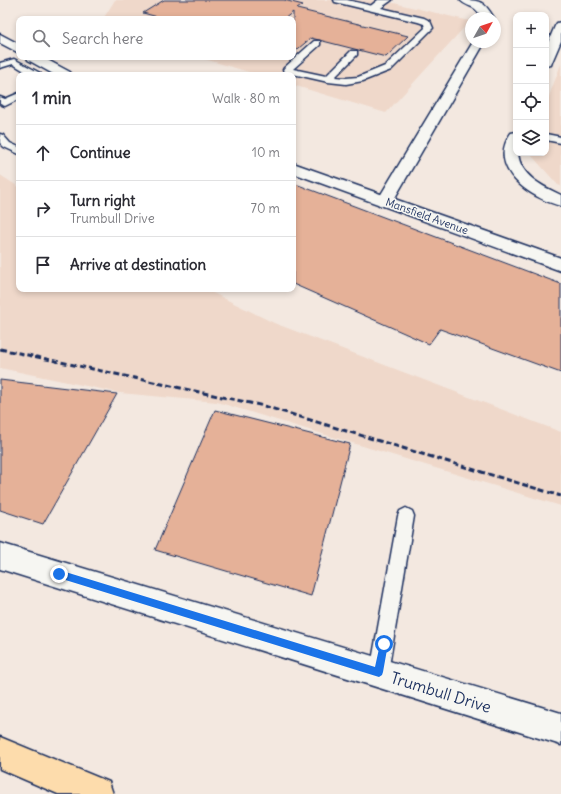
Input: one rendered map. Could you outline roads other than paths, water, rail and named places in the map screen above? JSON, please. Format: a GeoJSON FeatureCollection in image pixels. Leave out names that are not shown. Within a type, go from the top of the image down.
{"type":"FeatureCollection","features":[{"type":"Feature","properties":{"kind":"highway"},"geometry":{"type":"LineString","coordinates":[[0,753],[97,794]]}},
{"type":"Feature","properties":{"kind":"street"},"geometry":{"type":"LineString","coordinates":[[374,8],[386,0]]}},
{"type":"Feature","properties":{"kind":"street"},"geometry":{"type":"LineString","coordinates":[[466,0],[482,7],[485,12]]}},
{"type":"Feature","properties":{"kind":"street"},"geometry":{"type":"LineString","coordinates":[[549,56],[558,40],[561,26]]}},
{"type":"Feature","properties":{"kind":"street"},"geometry":{"type":"LineString","coordinates":[[0,38],[16,47]]}},
{"type":"Feature","properties":{"kind":"street"},"geometry":{"type":"LineString","coordinates":[[385,201],[476,48]]}},
{"type":"Feature","properties":{"kind":"street"},"geometry":{"type":"LineString","coordinates":[[38,60],[60,72]]}},
{"type":"Feature","properties":{"kind":"street"},"geometry":{"type":"LineString","coordinates":[[513,144],[510,153],[513,164],[519,175],[533,186],[561,201]]}},
{"type":"Feature","properties":{"kind":"street","name":"Mansfield Avenue"},"geometry":{"type":"LineString","coordinates":[[296,169],[561,265]]}},
{"type":"Feature","properties":{"kind":"street","name":"Trumbull Drive"},"geometry":{"type":"LineString","coordinates":[[0,556],[561,729]]}},
{"type":"Feature","properties":{"kind":"lane"},"geometry":{"type":"LineString","coordinates":[[317,43],[287,70],[328,79],[360,79],[388,68],[429,28],[427,23],[422,20],[338,0]]}},
{"type":"Feature","properties":{"kind":"lane"},"geometry":{"type":"LineString","coordinates":[[328,79],[354,53]]}},
{"type":"Feature","properties":{"kind":"lane"},"geometry":{"type":"LineString","coordinates":[[0,66],[14,60],[33,72]]}},
{"type":"Feature","properties":{"kind":"lane"},"geometry":{"type":"LineString","coordinates":[[0,100],[5,104],[16,98]]}},
{"type":"Feature","properties":{"kind":"lane"},"geometry":{"type":"LineString","coordinates":[[0,137],[7,145],[16,150]]}},
{"type":"Feature","properties":{"kind":"lane"},"geometry":{"type":"LineString","coordinates":[[549,138],[561,140]]}},
{"type":"Feature","properties":{"kind":"lane"},"geometry":{"type":"LineString","coordinates":[[379,672],[406,516]]}},
{"type":"Feature","properties":{"kind":"railway"},"geometry":{"type":"LineString","coordinates":[[0,349],[264,406],[561,496]]}}]}
